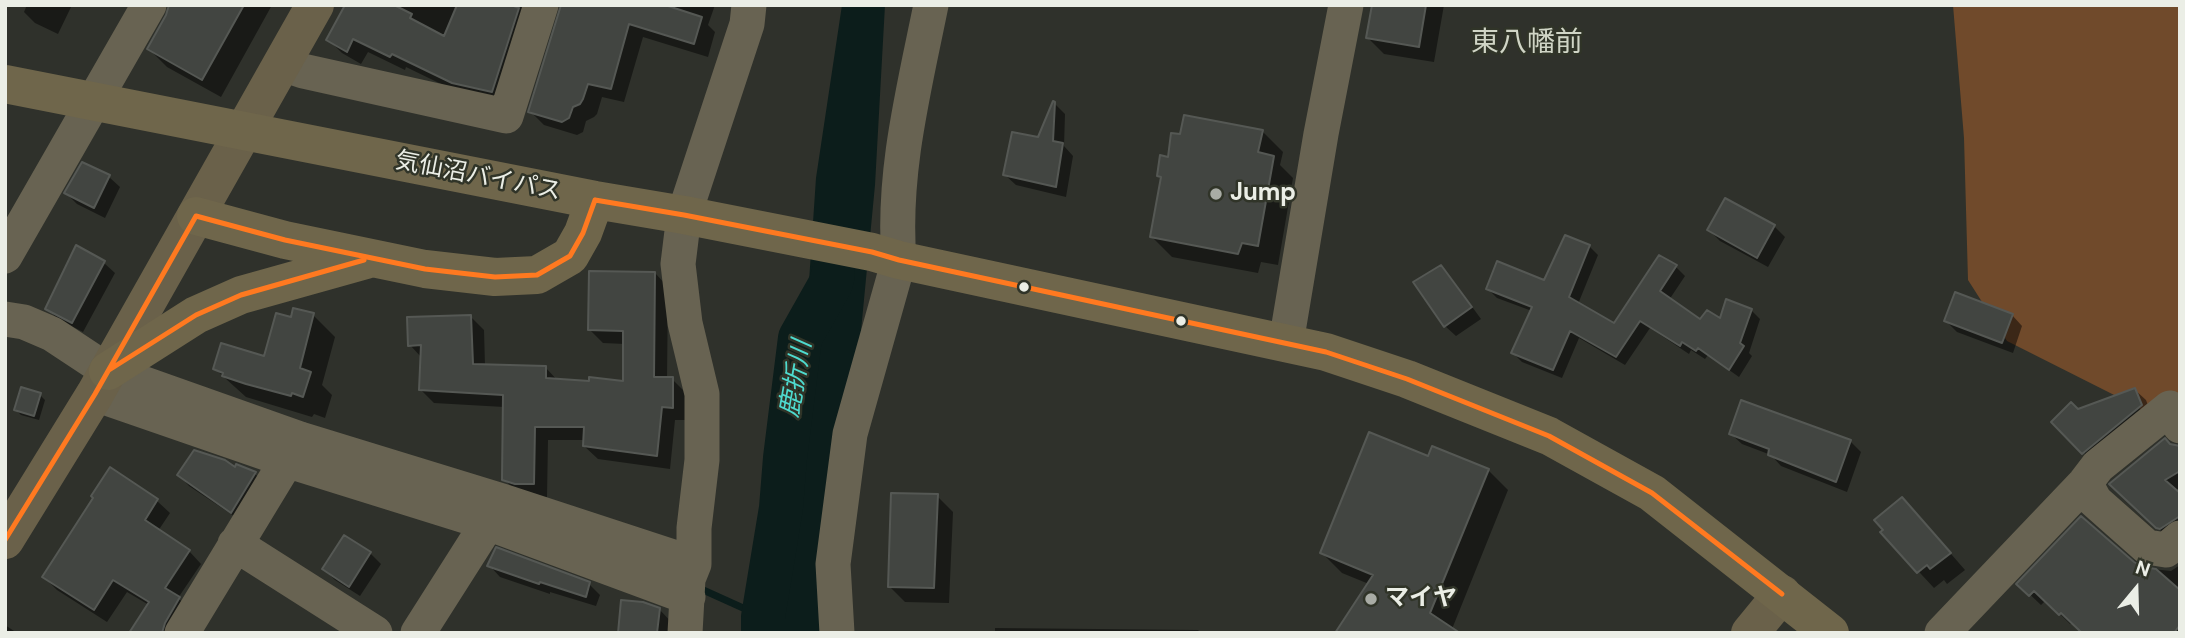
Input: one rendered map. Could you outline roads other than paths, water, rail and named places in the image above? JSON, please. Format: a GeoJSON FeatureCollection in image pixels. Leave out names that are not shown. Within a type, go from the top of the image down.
{"type":"FeatureCollection","features":[{"type":"Feature","properties":{"kind":"highway","name":"気仙沼バイパス"},"geometry":{"type":"LineString","coordinates":[[5,84],[699,218],[1326,352],[1407,379],[1549,436],[1652,493],[1830,633]]}},
{"type":"Feature","properties":{"kind":"highway"},"geometry":{"type":"LineString","coordinates":[[195,216],[285,240],[425,269],[495,278],[537,275],[570,256],[583,233],[595,200]]}},
{"type":"Feature","properties":{"kind":"highway"},"geometry":{"type":"LineString","coordinates":[[102,382],[196,315],[241,295],[374,257]]}},
{"type":"Feature","properties":{"kind":"main road"},"geometry":{"type":"LineString","coordinates":[[5,540],[102,382],[315,5]]}},
{"type":"Feature","properties":{"kind":"main road"},"geometry":{"type":"LineString","coordinates":[[1750,633],[1783,594]]}},
{"type":"Feature","properties":{"kind":"street"},"geometry":{"type":"LineString","coordinates":[[5,256],[149,5]]}},
{"type":"Feature","properties":{"kind":"street"},"geometry":{"type":"LineString","coordinates":[[282,64],[506,116],[541,5]]}},
{"type":"Feature","properties":{"kind":"street"},"geometry":{"type":"LineString","coordinates":[[685,633],[702,460],[702,394],[685,323],[678,264],[699,218],[747,24],[749,5]]}},
{"type":"Feature","properties":{"kind":"street"},"geometry":{"type":"LineString","coordinates":[[837,633],[833,564],[850,434],[885,256],[897,235],[904,136],[931,5]]}},
{"type":"Feature","properties":{"kind":"street"},"geometry":{"type":"LineString","coordinates":[[1286,344],[1321,134],[1346,5]]}},
{"type":"Feature","properties":{"kind":"street"},"geometry":{"type":"LineString","coordinates":[[5,319],[24,322],[52,334],[102,382],[293,449],[495,512],[691,581]]}},
{"type":"Feature","properties":{"kind":"street"},"geometry":{"type":"LineString","coordinates":[[1942,633],[2085,483],[2098,466],[2170,408],[2180,426]]}},
{"type":"Feature","properties":{"kind":"street"},"geometry":{"type":"LineString","coordinates":[[182,633],[293,449]]}},
{"type":"Feature","properties":{"kind":"street"},"geometry":{"type":"LineString","coordinates":[[2085,483],[2095,501],[2147,547],[2166,550],[2180,538]]}},
{"type":"Feature","properties":{"kind":"street"},"geometry":{"type":"LineString","coordinates":[[418,633],[495,512]]}},
{"type":"Feature","properties":{"kind":"street"},"geometry":{"type":"LineString","coordinates":[[235,544],[375,633]]}},
{"type":"Feature","properties":{"kind":"waterway","name":"鹿折川"},"geometry":{"type":"LineString","coordinates":[[763,633],[763,617],[781,508],[800,338],[833,275]]}},
{"type":"Feature","properties":{"kind":"waterway"},"geometry":{"type":"LineString","coordinates":[[701,589],[763,617]]}},
{"type":"Feature","properties":{"kind":"place","name":"Jump"},"geometry":{"type":"Point","coordinates":[1216,194]}},
{"type":"Feature","properties":{"kind":"place","name":"マイヤ"},"geometry":{"type":"Point","coordinates":[1371,599]}},
{"type":"Feature","properties":{"kind":"district","name":"東八幡前"},"geometry":{"type":"Point","coordinates":[1527,44]}}]}
